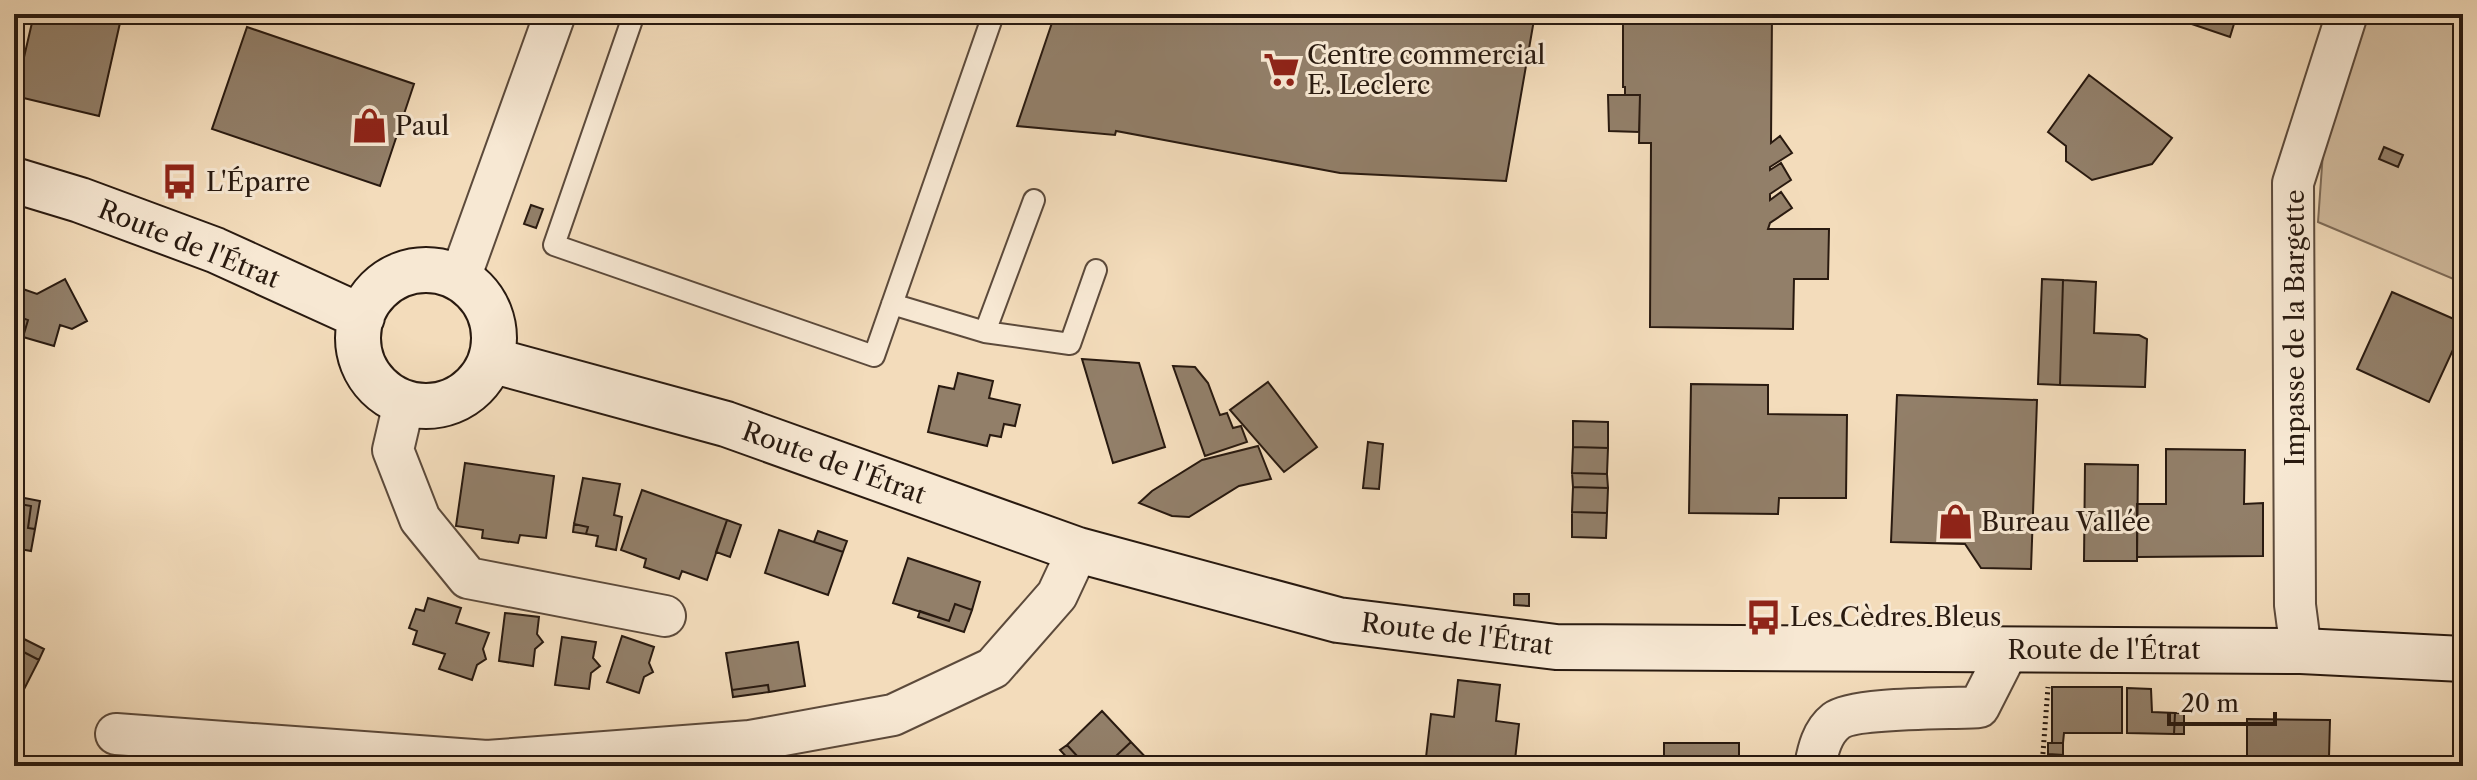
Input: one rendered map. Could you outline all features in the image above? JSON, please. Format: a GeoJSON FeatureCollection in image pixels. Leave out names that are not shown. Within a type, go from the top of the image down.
{"type":"FeatureCollection","features":[{"type":"Feature","properties":{"kind":"main road","name":"Route de l'Étrat"},"geometry":{"type":"LineString","coordinates":[[14,180],[80,200],[215,250],[362,317]]}},
{"type":"Feature","properties":{"kind":"main road"},"geometry":{"type":"LineString","coordinates":[[427,270],[460,278],[482,299],[491,318],[494,339],[491,360],[481,379],[456,399],[425,407],[404,403],[385,393],[371,378],[361,359],[358,338],[362,317],[371,297],[387,282],[406,273],[427,270]]}},
{"type":"Feature","properties":{"kind":"main road","name":"Route de l'Étrat"},"geometry":{"type":"LineString","coordinates":[[491,360],[726,424],[1078,550],[1338,620],[1556,647],[2301,651],[2463,659]]}},
{"type":"Feature","properties":{"kind":"street"},"geometry":{"type":"LineString","coordinates":[[460,278],[555,14]]}},
{"type":"Feature","properties":{"kind":"street","name":"Impasse de la Bargette"},"geometry":{"type":"LineString","coordinates":[[2301,651],[2295,605],[2293,183],[2347,14]]}},
{"type":"Feature","properties":{"kind":"street"},"geometry":{"type":"LineString","coordinates":[[404,403],[393,450],[420,519],[468,578],[665,616]]}},
{"type":"Feature","properties":{"kind":"street"},"geometry":{"type":"LineString","coordinates":[[116,734],[487,761],[750,741],[893,715],[993,668],[1057,595],[1078,550]]}},
{"type":"Feature","properties":{"kind":"street"},"geometry":{"type":"LineString","coordinates":[[1815,766],[1820,742],[1836,720],[1865,712],[1979,707],[2008,650]]}},
{"type":"Feature","properties":{"kind":"lane"},"geometry":{"type":"LineString","coordinates":[[634,14],[554,245],[874,356],[989,15]]}},
{"type":"Feature","properties":{"kind":"lane"},"geometry":{"type":"LineString","coordinates":[[985,332],[1034,200]]}},
{"type":"Feature","properties":{"kind":"lane"},"geometry":{"type":"LineString","coordinates":[[892,304],[985,332],[1070,344],[1096,270]]}},
{"type":"Feature","properties":{"kind":"path"},"geometry":{"type":"LineString","coordinates":[[2042,766],[2051,650]]}},
{"type":"Feature","properties":{"kind":"shaded area"},"geometry":{"type":"Polygon","coordinates":[[[2367,14],[2463,14],[2463,283],[2318,222],[2323,152],[2367,14]]]}},
{"type":"Feature","properties":{"kind":"building"},"geometry":{"type":"Polygon","coordinates":[[[34,14],[122,14],[99,116],[15,96],[34,14]]]}},
{"type":"Feature","properties":{"kind":"building","name":"Centre commercial E. Leclerc"},"geometry":{"type":"Polygon","coordinates":[[[1055,14],[1535,14],[1506,181],[1340,173],[1116,131],[1115,135],[1017,126],[1055,14]]]}},
{"type":"Feature","properties":{"kind":"building"},"geometry":{"type":"Polygon","coordinates":[[[1623,14],[1772,14],[1771,143],[1780,136],[1792,153],[1770,167],[1770,170],[1781,163],[1791,180],[1770,194],[1770,200],[1781,192],[1792,208],[1770,223],[1768,229],[1829,229],[1828,279],[1794,279],[1793,329],[1650,327],[1651,143],[1639,143],[1640,95],[1625,95],[1623,87],[1623,14]]]}},
{"type":"Feature","properties":{"kind":"building"},"geometry":{"type":"Polygon","coordinates":[[[2178,14],[2237,14],[2230,37],[2177,19],[2178,14]]]}},
{"type":"Feature","properties":{"kind":"building"},"geometry":{"type":"Polygon","coordinates":[[[247,27],[414,84],[380,186],[212,129],[247,27]]]}},
{"type":"Feature","properties":{"kind":"building"},"geometry":{"type":"Polygon","coordinates":[[[2089,75],[2172,138],[2152,164],[2092,180],[2066,161],[2066,146],[2048,132],[2089,75]]]}},
{"type":"Feature","properties":{"kind":"building"},"geometry":{"type":"Polygon","coordinates":[[[1608,95],[1640,95],[1639,132],[1609,131],[1608,95]]]}},
{"type":"Feature","properties":{"kind":"building"},"geometry":{"type":"Polygon","coordinates":[[[2384,147],[2403,155],[2398,167],[2379,159],[2384,147]]]}},
{"type":"Feature","properties":{"kind":"building"},"geometry":{"type":"Polygon","coordinates":[[[531,205],[543,209],[536,228],[524,224],[531,205]]]}},
{"type":"Feature","properties":{"kind":"building"},"geometry":{"type":"Polygon","coordinates":[[[14,274],[23,276],[20,288],[37,294],[65,279],[87,321],[72,329],[60,325],[54,346],[23,337],[28,320],[14,315],[14,274]]]}},
{"type":"Feature","properties":{"kind":"building"},"geometry":{"type":"Polygon","coordinates":[[[2042,279],[2063,280],[2060,385],[2038,384],[2042,279]]]}},
{"type":"Feature","properties":{"kind":"building"},"geometry":{"type":"Polygon","coordinates":[[[2063,280],[2096,282],[2094,333],[2139,335],[2147,339],[2145,387],[2060,385],[2063,280]]]}},
{"type":"Feature","properties":{"kind":"building"},"geometry":{"type":"Polygon","coordinates":[[[2392,292],[2463,323],[2429,402],[2357,369],[2392,292]]]}},
{"type":"Feature","properties":{"kind":"building"},"geometry":{"type":"Polygon","coordinates":[[[14,315],[28,320],[25,330],[14,326],[14,315]]]}},
{"type":"Feature","properties":{"kind":"building"},"geometry":{"type":"Polygon","coordinates":[[[1082,359],[1139,363],[1165,447],[1113,463],[1082,359]]]}},
{"type":"Feature","properties":{"kind":"building"},"geometry":{"type":"Polygon","coordinates":[[[1173,366],[1195,367],[1208,383],[1220,415],[1227,413],[1233,428],[1241,426],[1247,442],[1205,456],[1173,366]]]}},
{"type":"Feature","properties":{"kind":"building"},"geometry":{"type":"Polygon","coordinates":[[[958,373],[993,381],[989,398],[1020,405],[1015,426],[1004,424],[1001,437],[990,435],[987,446],[928,432],[939,386],[954,389],[958,373]]]}},
{"type":"Feature","properties":{"kind":"building"},"geometry":{"type":"Polygon","coordinates":[[[1268,382],[1317,447],[1284,472],[1230,410],[1268,382]]]}},
{"type":"Feature","properties":{"kind":"building"},"geometry":{"type":"Polygon","coordinates":[[[1691,384],[1768,385],[1768,414],[1847,415],[1846,498],[1779,498],[1778,514],[1689,513],[1691,384]]]}},
{"type":"Feature","properties":{"kind":"building"},"geometry":{"type":"Polygon","coordinates":[[[1897,395],[2037,400],[2031,569],[1981,568],[1965,544],[1891,542],[1897,395]]]}},
{"type":"Feature","properties":{"kind":"building"},"geometry":{"type":"Polygon","coordinates":[[[1573,421],[1608,422],[1608,448],[1573,447],[1573,421]]]}},
{"type":"Feature","properties":{"kind":"building"},"geometry":{"type":"Polygon","coordinates":[[[1368,442],[1383,444],[1379,489],[1363,488],[1368,442]]]}},
{"type":"Feature","properties":{"kind":"building"},"geometry":{"type":"Polygon","coordinates":[[[1258,446],[1271,479],[1239,486],[1189,517],[1172,516],[1139,503],[1152,491],[1202,460],[1258,446]]]}},
{"type":"Feature","properties":{"kind":"building"},"geometry":{"type":"Polygon","coordinates":[[[1573,447],[1608,448],[1607,474],[1572,473],[1573,447]]]}},
{"type":"Feature","properties":{"kind":"building"},"geometry":{"type":"Polygon","coordinates":[[[2166,449],[2245,450],[2244,504],[2263,503],[2263,556],[2137,557],[2137,504],[2166,504],[2166,449]]]}},
{"type":"Feature","properties":{"kind":"building"},"geometry":{"type":"Polygon","coordinates":[[[465,463],[554,476],[546,538],[520,535],[518,543],[482,538],[483,530],[456,526],[465,463]]]}},
{"type":"Feature","properties":{"kind":"building"},"geometry":{"type":"Polygon","coordinates":[[[2085,464],[2138,465],[2137,561],[2084,561],[2085,464]]]}},
{"type":"Feature","properties":{"kind":"building"},"geometry":{"type":"Polygon","coordinates":[[[1572,473],[1607,474],[1608,488],[1573,487],[1572,473]]]}},
{"type":"Feature","properties":{"kind":"building"},"geometry":{"type":"Polygon","coordinates":[[[583,478],[620,484],[614,515],[622,517],[616,550],[596,546],[598,536],[586,534],[588,527],[574,524],[583,478]]]}},
{"type":"Feature","properties":{"kind":"building"},"geometry":{"type":"Polygon","coordinates":[[[1573,487],[1608,488],[1607,513],[1572,512],[1573,487]]]}},
{"type":"Feature","properties":{"kind":"building"},"geometry":{"type":"Polygon","coordinates":[[[642,490],[727,520],[707,580],[682,571],[679,579],[644,567],[646,559],[621,550],[642,490]]]}},
{"type":"Feature","properties":{"kind":"building"},"geometry":{"type":"Polygon","coordinates":[[[14,496],[40,501],[35,529],[28,528],[31,506],[14,503],[14,496]]]}},
{"type":"Feature","properties":{"kind":"building"},"geometry":{"type":"Polygon","coordinates":[[[14,503],[31,506],[28,528],[35,529],[31,551],[14,548],[14,503]]]}},
{"type":"Feature","properties":{"kind":"building"},"geometry":{"type":"Polygon","coordinates":[[[1572,512],[1607,513],[1606,538],[1572,537],[1572,512]]]}},
{"type":"Feature","properties":{"kind":"building"},"geometry":{"type":"Polygon","coordinates":[[[727,520],[741,525],[730,557],[716,552],[727,520]]]}},
{"type":"Feature","properties":{"kind":"building"},"geometry":{"type":"Polygon","coordinates":[[[574,524],[588,527],[586,534],[573,532],[574,524]]]}},
{"type":"Feature","properties":{"kind":"building"},"geometry":{"type":"Polygon","coordinates":[[[779,530],[843,552],[828,595],[765,573],[779,530]]]}},
{"type":"Feature","properties":{"kind":"building"},"geometry":{"type":"Polygon","coordinates":[[[818,531],[847,541],[843,552],[814,542],[818,531]]]}},
{"type":"Feature","properties":{"kind":"building"},"geometry":{"type":"Polygon","coordinates":[[[2453,531],[2463,531],[2463,574],[2454,574],[2453,531]]]}},
{"type":"Feature","properties":{"kind":"building"},"geometry":{"type":"Polygon","coordinates":[[[908,558],[980,582],[972,610],[955,604],[949,621],[893,603],[908,558]]]}},
{"type":"Feature","properties":{"kind":"building"},"geometry":{"type":"Polygon","coordinates":[[[1514,594],[1529,594],[1529,606],[1514,605],[1514,594]]]}},
{"type":"Feature","properties":{"kind":"building"},"geometry":{"type":"Polygon","coordinates":[[[428,598],[461,608],[456,623],[489,633],[483,649],[486,659],[477,665],[472,680],[439,669],[445,654],[413,644],[417,631],[409,628],[416,609],[424,611],[428,598]]]}},
{"type":"Feature","properties":{"kind":"building"},"geometry":{"type":"Polygon","coordinates":[[[955,604],[972,610],[964,632],[918,617],[920,611],[949,621],[955,604]]]}},
{"type":"Feature","properties":{"kind":"building"},"geometry":{"type":"Polygon","coordinates":[[[505,613],[539,617],[537,634],[543,642],[535,649],[533,666],[499,661],[505,613]]]}},
{"type":"Feature","properties":{"kind":"building"},"geometry":{"type":"Polygon","coordinates":[[[14,634],[44,649],[39,660],[14,647],[14,634]]]}},
{"type":"Feature","properties":{"kind":"building"},"geometry":{"type":"Polygon","coordinates":[[[622,636],[654,647],[649,663],[653,672],[644,677],[639,693],[607,682],[622,636]]]}},
{"type":"Feature","properties":{"kind":"building"},"geometry":{"type":"Polygon","coordinates":[[[562,637],[596,642],[593,658],[600,666],[591,673],[589,689],[555,685],[562,637]]]}},
{"type":"Feature","properties":{"kind":"building"},"geometry":{"type":"Polygon","coordinates":[[[798,642],[805,686],[769,692],[768,685],[732,690],[726,653],[798,642]]]}},
{"type":"Feature","properties":{"kind":"building"},"geometry":{"type":"Polygon","coordinates":[[[14,647],[39,660],[16,705],[14,704],[14,647]]]}},
{"type":"Feature","properties":{"kind":"building"},"geometry":{"type":"Polygon","coordinates":[[[1458,680],[1500,685],[1496,721],[1519,724],[1517,766],[1425,766],[1431,714],[1454,717],[1458,680]]]}},
{"type":"Feature","properties":{"kind":"building"},"geometry":{"type":"Polygon","coordinates":[[[768,685],[769,692],[733,697],[732,690],[768,685]]]}},
{"type":"Feature","properties":{"kind":"building"},"geometry":{"type":"Polygon","coordinates":[[[2052,687],[2122,687],[2122,733],[2064,733],[2063,743],[2052,743],[2052,687]]]}},
{"type":"Feature","properties":{"kind":"building"},"geometry":{"type":"Polygon","coordinates":[[[2127,688],[2151,689],[2152,712],[2175,713],[2174,734],[2127,733],[2127,688]]]}},
{"type":"Feature","properties":{"kind":"building"},"geometry":{"type":"Polygon","coordinates":[[[1102,711],[1131,742],[1117,755],[1128,766],[1075,766],[1072,763],[1078,757],[1067,745],[1102,711]]]}},
{"type":"Feature","properties":{"kind":"building"},"geometry":{"type":"Polygon","coordinates":[[[2175,713],[2184,713],[2184,734],[2174,734],[2175,713]]]}},
{"type":"Feature","properties":{"kind":"building"},"geometry":{"type":"Polygon","coordinates":[[[2247,719],[2330,720],[2329,757],[2284,757],[2284,766],[2247,766],[2247,719]]]}},
{"type":"Feature","properties":{"kind":"building"},"geometry":{"type":"Polygon","coordinates":[[[1131,742],[1154,766],[1128,766],[1117,755],[1131,742]]]}},
{"type":"Feature","properties":{"kind":"building"},"geometry":{"type":"Polygon","coordinates":[[[1664,743],[1739,743],[1739,766],[1664,766],[1664,743]]]}},
{"type":"Feature","properties":{"kind":"building"},"geometry":{"type":"Polygon","coordinates":[[[2048,743],[2063,743],[2063,755],[2048,754],[2048,743]]]}},
{"type":"Feature","properties":{"kind":"building"},"geometry":{"type":"Polygon","coordinates":[[[1067,745],[1078,757],[1072,763],[1060,750],[1067,745]]]}},
{"type":"Feature","properties":{"kind":"building"},"geometry":{"type":"Polygon","coordinates":[[[2048,754],[2063,755],[2062,766],[2048,766],[2048,754]]]}},
{"type":"Feature","properties":{"kind":"place","name":"Centre commercial E. Leclerc"},"geometry":{"type":"Point","coordinates":[1281,70]}},
{"type":"Feature","properties":{"kind":"place","name":"Paul"},"geometry":{"type":"Point","coordinates":[369,126]}},
{"type":"Feature","properties":{"kind":"place","name":"L'Éparre"},"geometry":{"type":"Point","coordinates":[180,182]}},
{"type":"Feature","properties":{"kind":"place","name":"Bureau Vallée"},"geometry":{"type":"Point","coordinates":[1955,522]}},
{"type":"Feature","properties":{"kind":"place","name":"Les Cèdres Bleus"},"geometry":{"type":"Point","coordinates":[1764,617]}}]}
